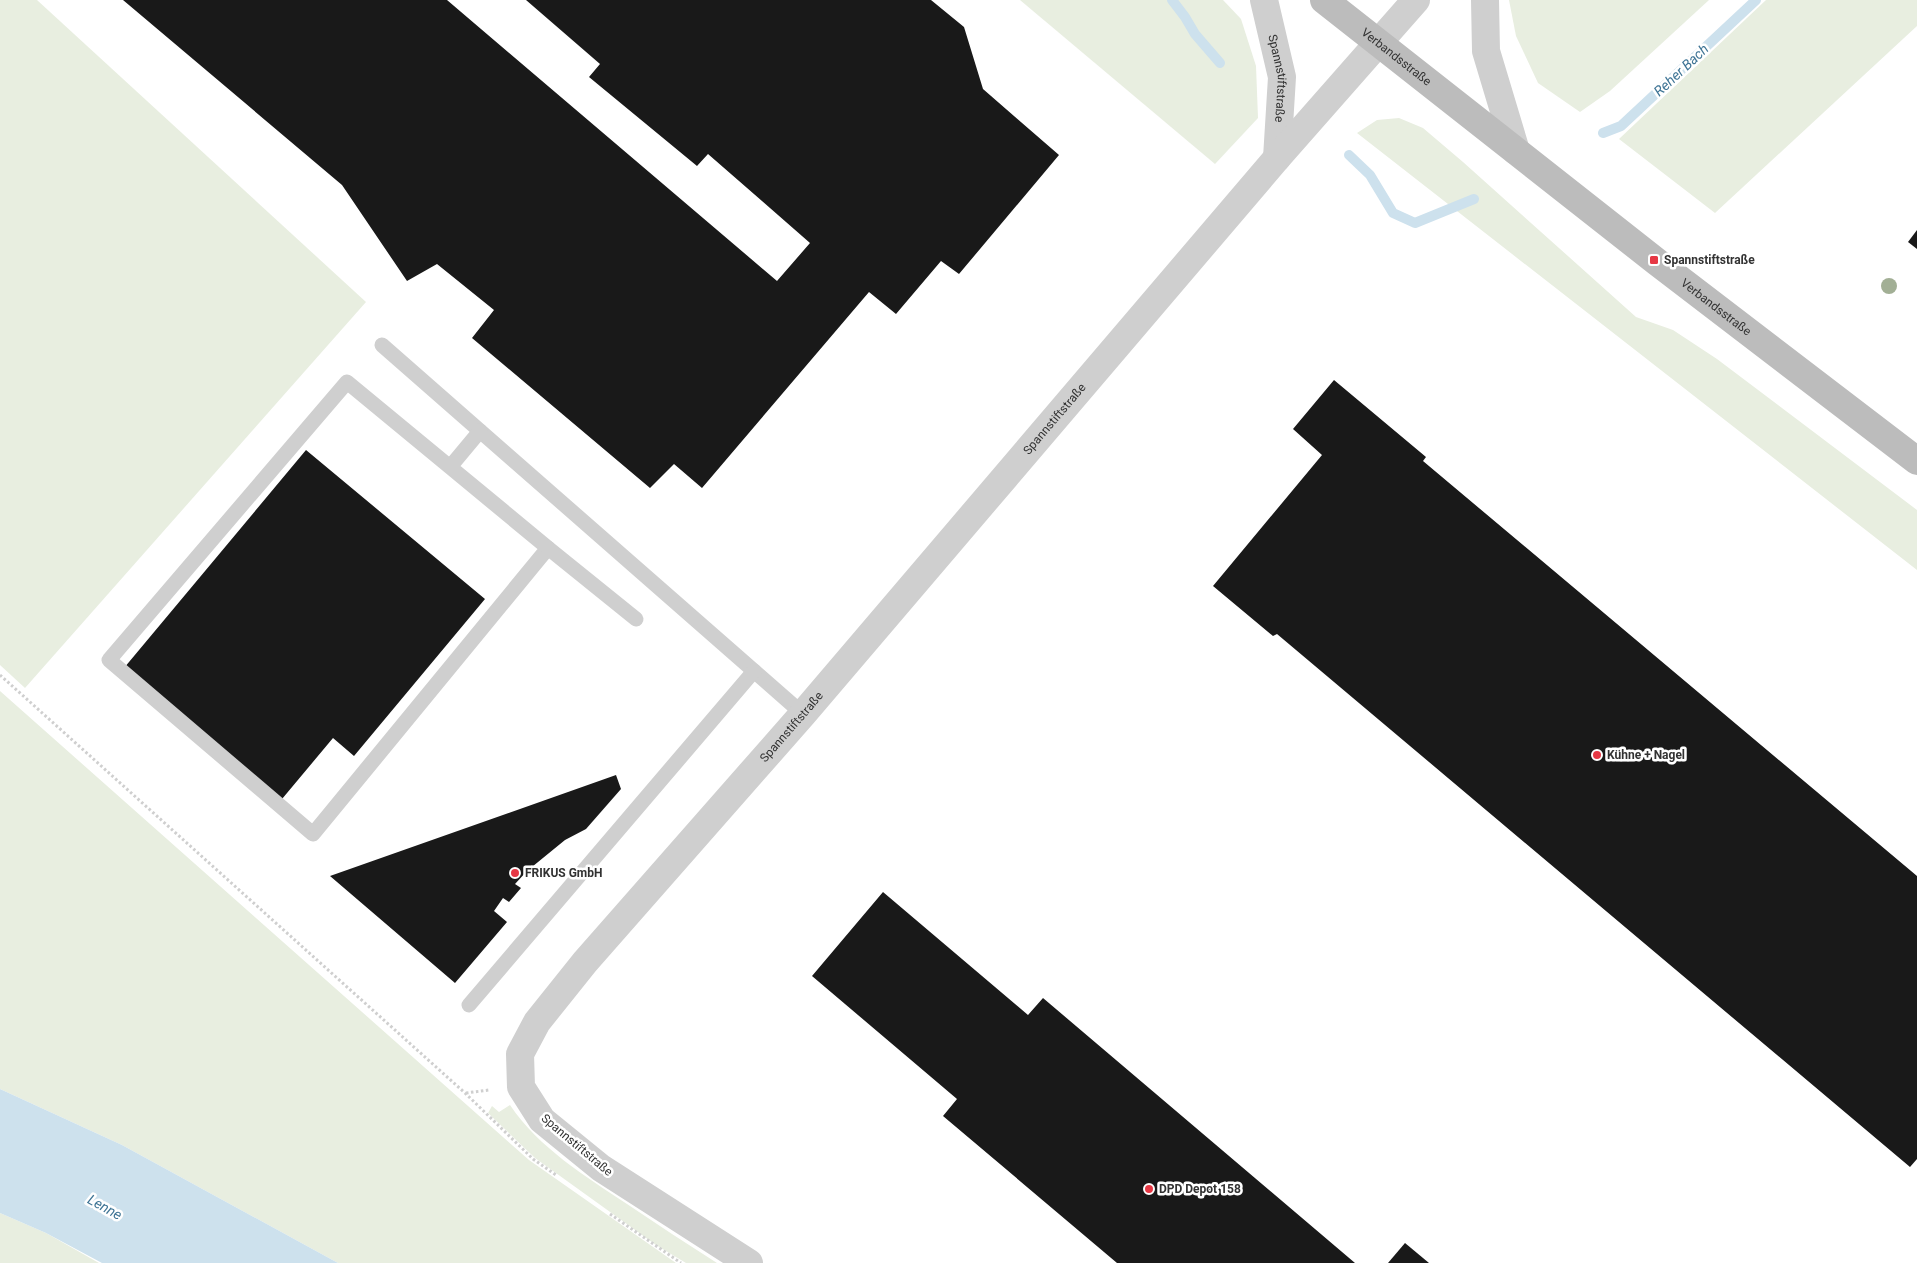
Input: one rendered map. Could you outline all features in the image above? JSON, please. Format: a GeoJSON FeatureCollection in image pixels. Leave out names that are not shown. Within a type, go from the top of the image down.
{"type":"FeatureCollection","features":[{"type":"Feature","properties":{"kind":"main road","name":"Verbandsstraße"},"geometry":{"type":"LineString","coordinates":[[1324,0],[1516,152],[1917,461]]}},
{"type":"Feature","properties":{"kind":"street","name":"Spannstiftstraße"},"geometry":{"type":"LineString","coordinates":[[1264,0],[1282,77],[1277,158]]}},
{"type":"Feature","properties":{"kind":"street","name":"Spannstiftstraße"},"geometry":{"type":"LineString","coordinates":[[748,1263],[600,1168],[542,1120],[521,1087],[520,1054],[537,1022],[585,962],[803,714],[1277,158],[1416,0]]}},
{"type":"Feature","properties":{"kind":"street"},"geometry":{"type":"LineString","coordinates":[[1485,0],[1486,51],[1516,152]]}},
{"type":"Feature","properties":{"kind":"lane"},"geometry":{"type":"LineString","coordinates":[[382,345],[803,714]]}},
{"type":"Feature","properties":{"kind":"lane"},"geometry":{"type":"LineString","coordinates":[[548,548],[313,834],[109,660],[347,382],[636,619]]}},
{"type":"Feature","properties":{"kind":"lane"},"geometry":{"type":"LineString","coordinates":[[450,467],[480,431]]}},
{"type":"Feature","properties":{"kind":"lane"},"geometry":{"type":"LineString","coordinates":[[469,1005],[754,671]]}},
{"type":"Feature","properties":{"kind":"path"},"geometry":{"type":"LineString","coordinates":[[0,675],[465,1093],[533,1159],[557,1176]]}},
{"type":"Feature","properties":{"kind":"path"},"geometry":{"type":"LineString","coordinates":[[606,1211],[682,1263]]}},
{"type":"Feature","properties":{"kind":"shaded area"},"geometry":{"type":"Polygon","coordinates":[[[0,0],[37,0],[366,302],[25,688],[0,665],[0,0]]]}},
{"type":"Feature","properties":{"kind":"shaded area"},"geometry":{"type":"Polygon","coordinates":[[[1020,0],[1223,0],[1241,19],[1256,66],[1258,118],[1215,164],[1020,0]]]}},
{"type":"Feature","properties":{"kind":"shaded area"},"geometry":{"type":"Polygon","coordinates":[[[1509,0],[1709,0],[1610,91],[1580,112],[1538,83],[1516,36],[1509,0]]]}},
{"type":"Feature","properties":{"kind":"shaded area"},"geometry":{"type":"Polygon","coordinates":[[[1766,0],[1917,0],[1917,26],[1715,213],[1619,139],[1766,0]]]}},
{"type":"Feature","properties":{"kind":"shaded area"},"geometry":{"type":"Polygon","coordinates":[[[1399,118],[1423,128],[1636,317],[1673,330],[1717,359],[1917,510],[1917,570],[1357,133],[1377,120],[1399,118]]]}},
{"type":"Feature","properties":{"kind":"shaded area"},"geometry":{"type":"Polygon","coordinates":[[[0,691],[529,1160],[676,1263],[338,1263],[122,1145],[0,1089],[0,691]]]}},
{"type":"Feature","properties":{"kind":"shaded area"},"geometry":{"type":"Polygon","coordinates":[[[510,1105],[535,1135],[564,1160],[595,1183],[717,1263],[686,1263],[656,1245],[535,1158],[488,1113],[492,1106],[499,1112],[510,1105]]]}},
{"type":"Feature","properties":{"kind":"shaded area"},"geometry":{"type":"Polygon","coordinates":[[[0,1213],[46,1233],[99,1263],[0,1263],[0,1213]]]}},
{"type":"Feature","properties":{"kind":"water","name":"Lenne"},"geometry":{"type":"Polygon","coordinates":[[[0,1089],[122,1145],[338,1263],[102,1263],[46,1233],[0,1213],[0,1089]]]}},
{"type":"Feature","properties":{"kind":"building"},"geometry":{"type":"Polygon","coordinates":[[[123,0],[447,0],[777,281],[810,243],[708,154],[697,166],[589,77],[600,64],[526,0],[931,0],[964,27],[983,89],[1059,155],[959,274],[941,261],[896,314],[869,292],[702,488],[674,464],[650,488],[472,338],[494,310],[437,264],[407,281],[342,185],[123,0]]]}},
{"type":"Feature","properties":{"kind":"building"},"geometry":{"type":"Polygon","coordinates":[[[1917,230],[1917,249],[1908,242],[1917,230]]]}},
{"type":"Feature","properties":{"kind":"building","name":"Kühne + Nagel"},"geometry":{"type":"Polygon","coordinates":[[[1334,380],[1426,457],[1423,461],[1917,876],[1917,1159],[1910,1167],[1277,634],[1273,636],[1213,586],[1322,455],[1293,429],[1334,380]]]}},
{"type":"Feature","properties":{"kind":"building"},"geometry":{"type":"Polygon","coordinates":[[[306,450],[485,599],[354,756],[333,738],[282,799],[124,668],[306,450]]]}},
{"type":"Feature","properties":{"kind":"building"},"geometry":{"type":"Polygon","coordinates":[[[616,775],[621,789],[586,829],[565,840],[527,871],[515,884],[521,888],[509,902],[503,898],[494,911],[507,922],[455,983],[330,876],[616,775]]]}},
{"type":"Feature","properties":{"kind":"building","name":"DPD Depot 158"},"geometry":{"type":"Polygon","coordinates":[[[883,892],[1028,1015],[1043,998],[1355,1263],[1117,1263],[943,1116],[957,1099],[812,976],[883,892]]]}},
{"type":"Feature","properties":{"kind":"building"},"geometry":{"type":"Polygon","coordinates":[[[1405,1243],[1429,1263],[1388,1263],[1405,1243]]]}},
{"type":"Feature","properties":{"kind":"waterway","name":"Reher Bach"},"geometry":{"type":"LineString","coordinates":[[1172,0],[1195,34],[1220,63]]}},
{"type":"Feature","properties":{"kind":"waterway","name":"Reher Bach"},"geometry":{"type":"LineString","coordinates":[[1603,133],[1621,126],[1756,0]]}},
{"type":"Feature","properties":{"kind":"waterway","name":"Reher Bach"},"geometry":{"type":"LineString","coordinates":[[1349,155],[1370,175],[1393,213],[1415,223],[1474,199]]}},
{"type":"Feature","properties":{"kind":"place","name":"Spannstiftstraße"},"geometry":{"type":"Point","coordinates":[1654,260]}},
{"type":"Feature","properties":{"kind":"place","name":"Kühne + Nagel"},"geometry":{"type":"Point","coordinates":[1597,755]}},
{"type":"Feature","properties":{"kind":"place","name":"FRIKUS GmbH"},"geometry":{"type":"Point","coordinates":[515,873]}},
{"type":"Feature","properties":{"kind":"place","name":"DPD Depot 158"},"geometry":{"type":"Point","coordinates":[1149,1189]}}]}
